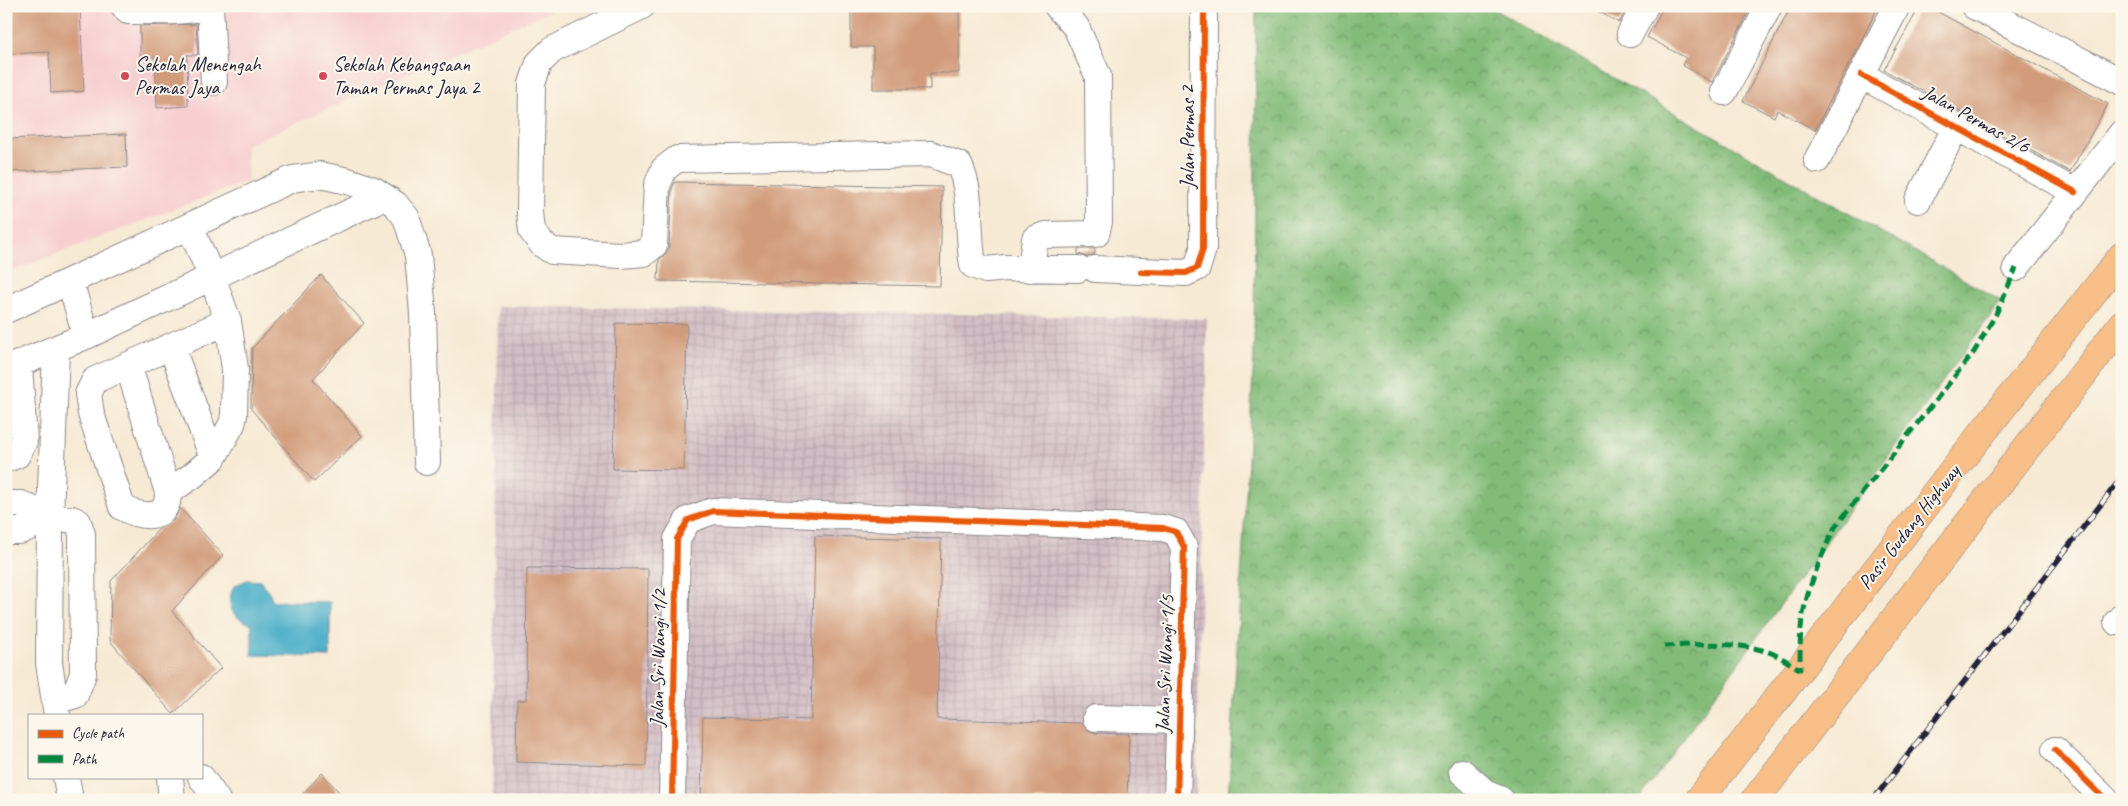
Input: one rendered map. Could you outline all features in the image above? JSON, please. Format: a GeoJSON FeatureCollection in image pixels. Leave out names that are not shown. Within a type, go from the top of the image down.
{"type":"FeatureCollection","features":[{"type":"Feature","properties":{"kind":"highway","name":"Pasir Gudang Highway"},"geometry":{"type":"LineString","coordinates":[[1700,800],[1947,478],[2122,256]]}},
{"type":"Feature","properties":{"kind":"highway"},"geometry":{"type":"LineString","coordinates":[[1755,800],[2122,324]]}},
{"type":"Feature","properties":{"kind":"street"},"geometry":{"type":"LineString","coordinates":[[124,6],[128,11],[191,10],[199,9],[203,6]]}},
{"type":"Feature","properties":{"kind":"street"},"geometry":{"type":"LineString","coordinates":[[210,6],[214,82]]}},
{"type":"Feature","properties":{"kind":"street"},"geometry":{"type":"LineString","coordinates":[[642,6],[552,50],[539,63],[532,84],[530,212],[532,231],[542,244],[552,251],[621,255],[644,253],[654,245],[657,186],[664,169],[678,159],[931,154],[959,165],[966,177],[970,250],[973,266],[986,270],[1031,269],[1035,238],[1046,235],[1096,234],[1100,222],[1098,76],[1076,27],[1057,6]]}},
{"type":"Feature","properties":{"kind":"street","name":"Jalan Permas 2"},"geometry":{"type":"LineString","coordinates":[[1031,269],[1186,273],[1196,268],[1203,249],[1204,6]]}},
{"type":"Feature","properties":{"kind":"street"},"geometry":{"type":"LineString","coordinates":[[1630,34],[1645,6]]}},
{"type":"Feature","properties":{"kind":"street"},"geometry":{"type":"LineString","coordinates":[[1724,92],[1769,6]]}},
{"type":"Feature","properties":{"kind":"street"},"geometry":{"type":"LineString","coordinates":[[1817,160],[1897,6]]}},
{"type":"Feature","properties":{"kind":"street"},"geometry":{"type":"LineString","coordinates":[[1974,6],[2122,82]]}},
{"type":"Feature","properties":{"kind":"street","name":"Jalan Permas 2/6"},"geometry":{"type":"LineString","coordinates":[[1861,75],[2075,192]]}},
{"type":"Feature","properties":{"kind":"street"},"geometry":{"type":"LineString","coordinates":[[1918,200],[1956,127]]}},
{"type":"Feature","properties":{"kind":"street"},"geometry":{"type":"LineString","coordinates":[[2016,268],[2122,133]]}},
{"type":"Feature","properties":{"kind":"street"},"geometry":{"type":"LineString","coordinates":[[6,310],[292,179],[320,175],[348,181],[374,190],[395,204],[406,217],[418,255],[423,313],[428,462]]}},
{"type":"Feature","properties":{"kind":"street"},"geometry":{"type":"LineString","coordinates":[[6,459],[17,455],[24,441],[12,367],[86,336],[383,197]]}},
{"type":"Feature","properties":{"kind":"street"},"geometry":{"type":"LineString","coordinates":[[168,492],[192,476],[213,458],[232,424],[234,415],[235,369],[228,321],[212,277],[190,227]]}},
{"type":"Feature","properties":{"kind":"street"},"geometry":{"type":"LineString","coordinates":[[70,282],[86,336]]}},
{"type":"Feature","properties":{"kind":"street"},"geometry":{"type":"LineString","coordinates":[[128,365],[168,492],[168,503],[162,512],[147,516],[133,514],[122,507],[91,414],[88,394],[95,380],[128,365],[228,321]]}},
{"type":"Feature","properties":{"kind":"street"},"geometry":{"type":"LineString","coordinates":[[171,346],[213,458]]}},
{"type":"Feature","properties":{"kind":"street"},"geometry":{"type":"LineString","coordinates":[[6,504],[21,504],[50,518],[72,519],[78,522],[82,534],[83,674],[75,695],[56,708],[49,663],[50,518],[56,349]]}},
{"type":"Feature","properties":{"kind":"street","name":"Jalan Sri Wangi 1/5"},"geometry":{"type":"LineString","coordinates":[[688,520],[713,511],[1162,528],[1176,532],[1184,547],[1177,800]]}},
{"type":"Feature","properties":{"kind":"street"},"geometry":{"type":"LineString","coordinates":[[6,531],[20,531],[50,518]]}},
{"type":"Feature","properties":{"kind":"street","name":"Jalan Sri Wangi 1/2"},"geometry":{"type":"LineString","coordinates":[[672,800],[677,539],[688,520]]}},
{"type":"Feature","properties":{"kind":"street"},"geometry":{"type":"LineString","coordinates":[[1096,718],[1179,720]]}},
{"type":"Feature","properties":{"kind":"street"},"geometry":{"type":"LineString","coordinates":[[2056,750],[2106,800]]}},
{"type":"Feature","properties":{"kind":"street"},"geometry":{"type":"LineString","coordinates":[[1462,772],[1488,794],[1501,800]]}},
{"type":"Feature","properties":{"kind":"street"},"geometry":{"type":"LineString","coordinates":[[66,778],[70,800]]}},
{"type":"Feature","properties":{"kind":"street"},"geometry":{"type":"LineString","coordinates":[[170,778],[172,800]]}},
{"type":"Feature","properties":{"kind":"street"},"geometry":{"type":"LineString","coordinates":[[202,778],[217,800]]}},
{"type":"Feature","properties":{"kind":"shaded area","name":"Sekolah Menengah Permas Jaya"},"geometry":{"type":"Polygon","coordinates":[[[6,6],[561,6],[246,145],[248,181],[6,273],[6,6]]]}},
{"type":"Feature","properties":{"kind":"shaded area"},"geometry":{"type":"Polygon","coordinates":[[[498,306],[1207,319],[1196,800],[492,800],[498,306]]]}},
{"type":"Feature","properties":{"kind":"green space"},"geometry":{"type":"Polygon","coordinates":[[[1256,6],[1488,6],[2001,301],[1639,800],[1228,800],[1254,358],[1256,6]]]}},
{"type":"Feature","properties":{"kind":"water"},"geometry":{"type":"Polygon","coordinates":[[[247,580],[260,581],[270,593],[272,601],[330,602],[330,657],[252,655],[252,624],[239,618],[230,605],[234,586],[247,580]]]}},
{"type":"Feature","properties":{"kind":"building"},"geometry":{"type":"Polygon","coordinates":[[[6,6],[80,6],[84,91],[51,93],[49,52],[6,54],[6,6]]]}},
{"type":"Feature","properties":{"kind":"building"},"geometry":{"type":"Polygon","coordinates":[[[851,6],[959,6],[959,73],[930,73],[930,89],[873,89],[873,47],[851,47],[851,6]]]}},
{"type":"Feature","properties":{"kind":"building"},"geometry":{"type":"Polygon","coordinates":[[[1589,6],[1628,6],[1619,23],[1589,6]]]}},
{"type":"Feature","properties":{"kind":"building"},"geometry":{"type":"Polygon","coordinates":[[[1664,6],[1752,6],[1712,82],[1682,65],[1686,58],[1647,37],[1664,6]]]}},
{"type":"Feature","properties":{"kind":"building"},"geometry":{"type":"Polygon","coordinates":[[[1791,6],[1879,6],[1815,130],[1777,110],[1774,117],[1743,101],[1791,6]]]}},
{"type":"Feature","properties":{"kind":"building"},"geometry":{"type":"Polygon","coordinates":[[[1920,6],[1927,6],[2108,104],[2070,172],[1884,70],[1920,6]]]}},
{"type":"Feature","properties":{"kind":"building"},"geometry":{"type":"Polygon","coordinates":[[[196,24],[198,55],[187,55],[188,106],[157,108],[155,57],[140,57],[140,26],[196,24]]]}},
{"type":"Feature","properties":{"kind":"building"},"geometry":{"type":"Polygon","coordinates":[[[126,134],[127,167],[6,172],[6,139],[126,134]]]}},
{"type":"Feature","properties":{"kind":"building"},"geometry":{"type":"Polygon","coordinates":[[[675,182],[942,187],[940,286],[658,281],[659,260],[667,252],[669,246],[672,189],[675,182]]]}},
{"type":"Feature","properties":{"kind":"building"},"geometry":{"type":"Polygon","coordinates":[[[1078,249],[1095,249],[1095,254],[1087,257],[1078,254],[1078,249]]]}},
{"type":"Feature","properties":{"kind":"building"},"geometry":{"type":"Polygon","coordinates":[[[321,275],[364,323],[313,379],[362,436],[314,482],[251,409],[252,348],[321,275]]]}},
{"type":"Feature","properties":{"kind":"building"},"geometry":{"type":"Polygon","coordinates":[[[616,323],[687,324],[684,470],[613,469],[616,323]]]}},
{"type":"Feature","properties":{"kind":"building"},"geometry":{"type":"Polygon","coordinates":[[[180,508],[223,555],[172,611],[221,668],[173,714],[110,641],[111,581],[159,529],[174,520],[180,508]]]}},
{"type":"Feature","properties":{"kind":"building"},"geometry":{"type":"Polygon","coordinates":[[[815,536],[941,539],[937,719],[1082,723],[1088,730],[1095,733],[1129,734],[1127,800],[701,800],[703,717],[811,720],[815,536]]]}},
{"type":"Feature","properties":{"kind":"building"},"geometry":{"type":"Polygon","coordinates":[[[527,568],[648,569],[646,766],[516,762],[517,700],[526,700],[527,568]]]}},
{"type":"Feature","properties":{"kind":"building"},"geometry":{"type":"Polygon","coordinates":[[[322,773],[346,800],[297,800],[322,773]]]}},
{"type":"Feature","properties":{"kind":"railway"},"geometry":{"type":"LineString","coordinates":[[1873,800],[2122,477]]}},
{"type":"Feature","properties":{"kind":"marked path"},"geometry":{"type":"LineString","coordinates":[[1664,646],[1715,644],[1753,648],[1774,654],[1800,669],[1802,619],[1816,572],[1835,527],[1974,352],[1996,314],[2016,268]]}},
{"type":"Feature","properties":{"kind":"cycle path"},"geometry":{"type":"LineString","coordinates":[[1141,272],[1186,273],[1197,268],[1203,249],[1204,6]]}},
{"type":"Feature","properties":{"kind":"cycle path"},"geometry":{"type":"LineString","coordinates":[[1861,75],[2075,192]]}},
{"type":"Feature","properties":{"kind":"cycle path"},"geometry":{"type":"LineString","coordinates":[[672,800],[677,539],[688,520],[713,511],[1163,528],[1176,532],[1184,547],[1177,800]]}},
{"type":"Feature","properties":{"kind":"cycle path"},"geometry":{"type":"LineString","coordinates":[[2055,750],[2106,800]]}},
{"type":"Feature","properties":{"kind":"place","name":"Sekolah Menengah Permas Jaya"},"geometry":{"type":"Point","coordinates":[125,76]}},
{"type":"Feature","properties":{"kind":"place","name":"Sekolah Kebangsaan Taman Permas Jaya 2"},"geometry":{"type":"Point","coordinates":[323,76]}}]}
